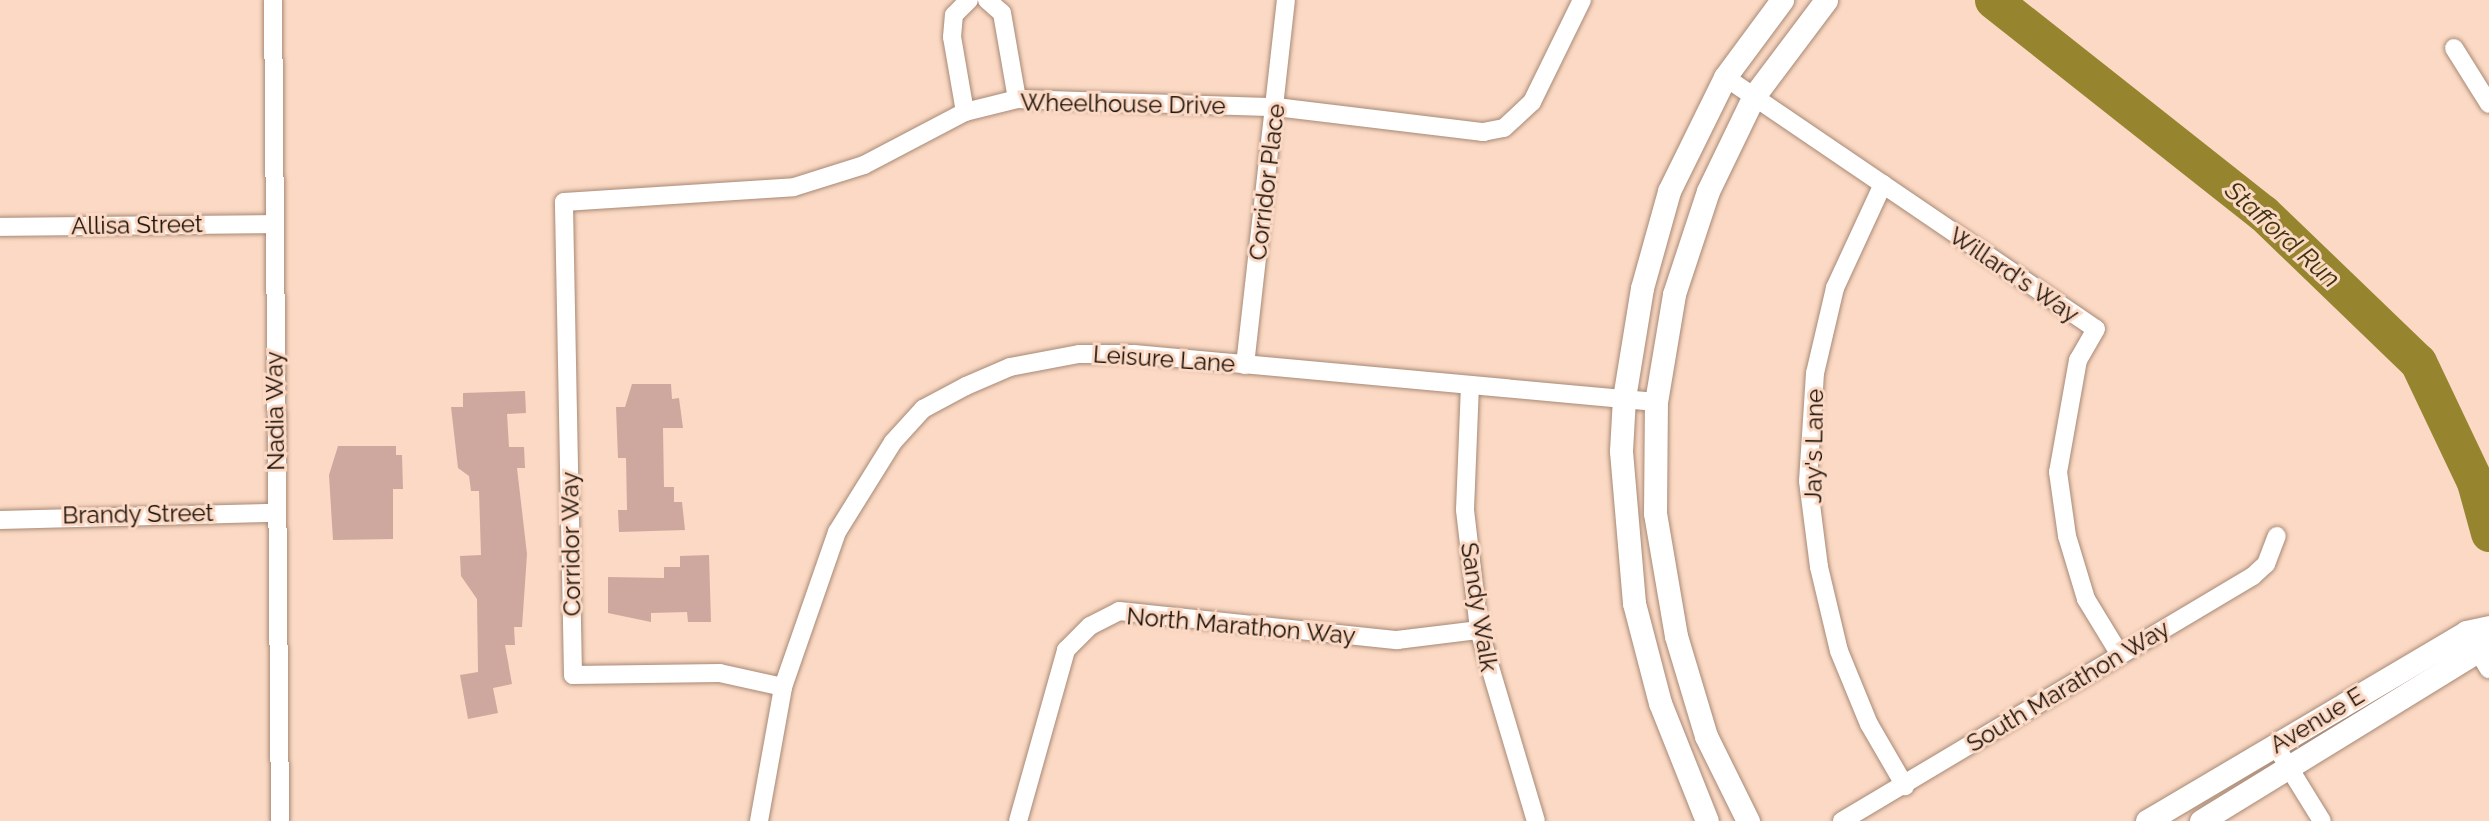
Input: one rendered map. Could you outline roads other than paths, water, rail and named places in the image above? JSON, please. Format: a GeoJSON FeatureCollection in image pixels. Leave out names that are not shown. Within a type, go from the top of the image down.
{"type":"FeatureCollection","features":[{"type":"Feature","properties":{"kind":"street","name":"Nadia Way"},"geometry":{"type":"LineString","coordinates":[[273,0],[280,821]]}},
{"type":"Feature","properties":{"kind":"street"},"geometry":{"type":"LineString","coordinates":[[965,111],[952,37],[954,15],[969,0]]}},
{"type":"Feature","properties":{"kind":"street"},"geometry":{"type":"LineString","coordinates":[[988,0],[1002,13],[1017,99]]}},
{"type":"Feature","properties":{"kind":"street","name":"Corridor Place"},"geometry":{"type":"LineString","coordinates":[[1245,365],[1286,0]]}},
{"type":"Feature","properties":{"kind":"street","name":"Wheelhouse Drive"},"geometry":{"type":"LineString","coordinates":[[564,202],[794,187],[864,165],[965,111],[1017,99],[1276,107],[1483,132],[1504,128],[1532,102],[1582,0]]}},
{"type":"Feature","properties":{"kind":"street"},"geometry":{"type":"LineString","coordinates":[[1707,821],[1676,748],[1634,603],[1621,451],[1624,397],[1657,229],[1725,77],[1782,0]]}},
{"type":"Feature","properties":{"kind":"street"},"geometry":{"type":"LineString","coordinates":[[1748,821],[1706,736],[1662,568],[1656,402],[1661,351],[1691,237],[1754,96],[1826,0]]}},
{"type":"Feature","properties":{"kind":"street"},"geometry":{"type":"LineString","coordinates":[[2454,48],[2489,104]]}},
{"type":"Feature","properties":{"kind":"street","name":"Willard's Way"},"geometry":{"type":"LineString","coordinates":[[1725,77],[1883,184],[2064,313],[2096,329],[2078,360],[2058,472],[2067,536],[2086,598],[2119,653]]}},
{"type":"Feature","properties":{"kind":"street","name":"Jay's Lane"},"geometry":{"type":"LineString","coordinates":[[1883,184],[1835,288],[1815,373],[1808,481],[1819,567],[1839,651],[1869,724],[1905,786]]}},
{"type":"Feature","properties":{"kind":"street","name":"Corridor Way"},"geometry":{"type":"LineString","coordinates":[[564,202],[573,675],[720,673],[783,687]]}},
{"type":"Feature","properties":{"kind":"street","name":"Allisa Street"},"geometry":{"type":"LineString","coordinates":[[0,227],[273,224]]}},
{"type":"Feature","properties":{"kind":"street","name":"Leisure Lane"},"geometry":{"type":"LineString","coordinates":[[759,821],[783,687],[854,497],[923,409],[1010,367],[1079,354],[1245,365],[1624,397],[1656,402]]}},
{"type":"Feature","properties":{"kind":"street","name":"Sandy Walk"},"geometry":{"type":"LineString","coordinates":[[1469,385],[1465,510],[1479,630],[1536,821]]}},
{"type":"Feature","properties":{"kind":"street","name":"Brandy Street"},"geometry":{"type":"LineString","coordinates":[[0,520],[276,513]]}},
{"type":"Feature","properties":{"kind":"street","name":"South Marathon Way"},"geometry":{"type":"LineString","coordinates":[[1842,821],[1905,786],[2119,653],[2253,576],[2266,564],[2277,536]]}},
{"type":"Feature","properties":{"kind":"street","name":"North Marathon Way"},"geometry":{"type":"LineString","coordinates":[[1018,821],[1066,650],[1090,626],[1119,611],[1397,640],[1479,630]]}},
{"type":"Feature","properties":{"kind":"street","name":"Avenue E"},"geometry":{"type":"LineString","coordinates":[[2147,821],[2466,632],[2489,627]]}},
{"type":"Feature","properties":{"kind":"street"},"geometry":{"type":"LineString","coordinates":[[2466,632],[2486,656]]}},
{"type":"Feature","properties":{"kind":"street","name":"Avenue E"},"geometry":{"type":"LineString","coordinates":[[2201,821],[2486,656]]}},
{"type":"Feature","properties":{"kind":"street"},"geometry":{"type":"LineString","coordinates":[[1676,748],[1706,736]]}},
{"type":"Feature","properties":{"kind":"street"},"geometry":{"type":"LineString","coordinates":[[2275,745],[2322,821]]}},
{"type":"Feature","properties":{"kind":"waterway","name":"Stafford Run"},"geometry":{"type":"LineString","coordinates":[[1993,0],[2263,213],[2418,362],[2475,482],[2489,533]]}}]}
